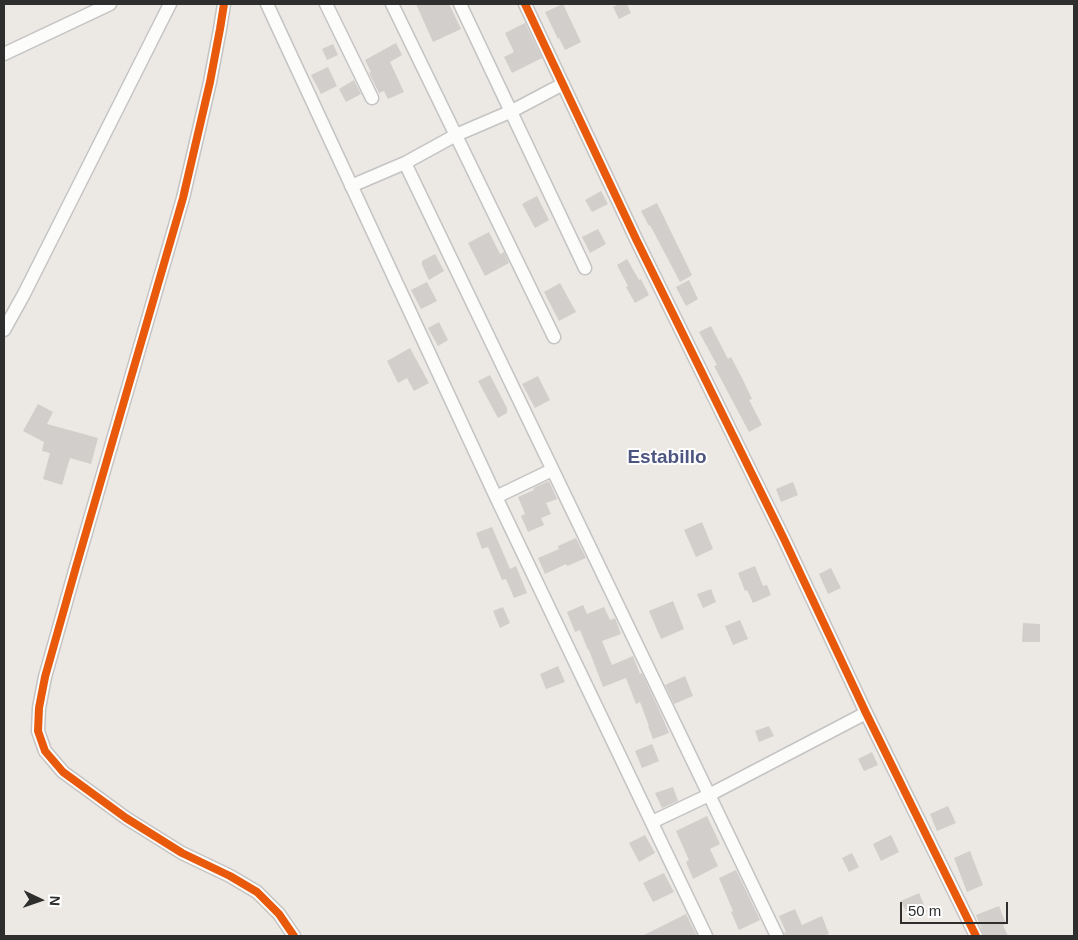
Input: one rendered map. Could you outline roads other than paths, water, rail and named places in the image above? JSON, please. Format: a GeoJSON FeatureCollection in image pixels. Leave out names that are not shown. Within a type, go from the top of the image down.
{"type":"FeatureCollection","features":[{"type":"Feature","properties":{"kind":"street"},"geometry":{"type":"LineString","coordinates":[[4,54],[110,4]]}},
{"type":"Feature","properties":{"kind":"street"},"geometry":{"type":"LineString","coordinates":[[4,330],[170,4]]}},
{"type":"Feature","properties":{"kind":"street"},"geometry":{"type":"LineString","coordinates":[[224,4],[210,82],[183,198],[45,677],[39,708],[38,730],[45,750],[63,772],[134,823],[182,853],[258,892],[279,914],[294,936]]}},
{"type":"Feature","properties":{"kind":"street"},"geometry":{"type":"LineString","coordinates":[[267,4],[496,497],[706,936]]}},
{"type":"Feature","properties":{"kind":"street"},"geometry":{"type":"LineString","coordinates":[[326,4],[372,98]]}},
{"type":"Feature","properties":{"kind":"street"},"geometry":{"type":"LineString","coordinates":[[392,4],[554,337]]}},
{"type":"Feature","properties":{"kind":"street"},"geometry":{"type":"LineString","coordinates":[[460,4],[585,268]]}},
{"type":"Feature","properties":{"kind":"street"},"geometry":{"type":"LineString","coordinates":[[525,4],[636,239],[784,539],[866,714],[976,936]]}},
{"type":"Feature","properties":{"kind":"street"},"geometry":{"type":"LineString","coordinates":[[351,186],[405,163],[456,135],[512,112],[563,84]]}},
{"type":"Feature","properties":{"kind":"street"},"geometry":{"type":"LineString","coordinates":[[405,163],[777,936]]}},
{"type":"Feature","properties":{"kind":"street"},"geometry":{"type":"LineString","coordinates":[[496,497],[552,470]]}},
{"type":"Feature","properties":{"kind":"street"},"geometry":{"type":"LineString","coordinates":[[652,822],[709,795],[866,714]]}},
{"type":"Feature","properties":{"kind":"district","name":"Estabillo"},"geometry":{"type":"Point","coordinates":[667,458]}}]}
